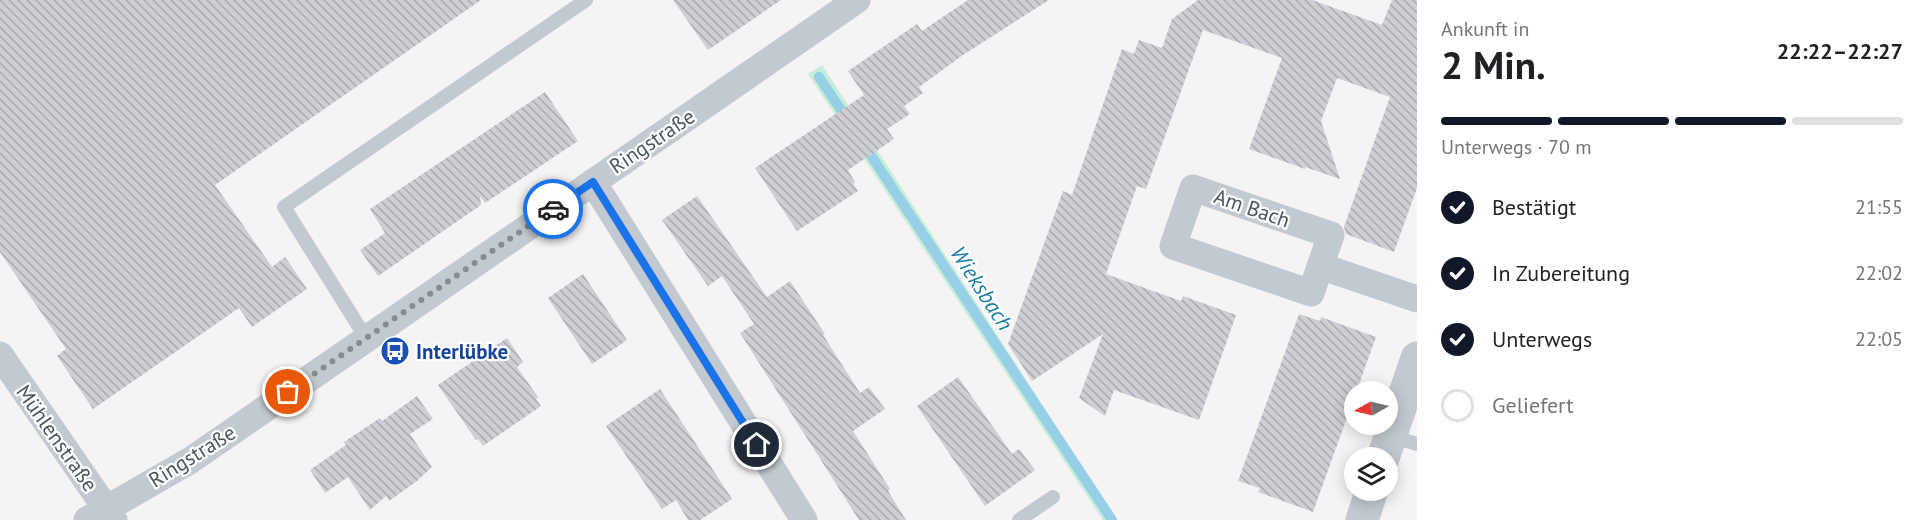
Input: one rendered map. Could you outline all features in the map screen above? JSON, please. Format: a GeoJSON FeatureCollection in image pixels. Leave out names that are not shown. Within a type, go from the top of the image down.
{"type":"FeatureCollection","features":[{"type":"Feature","properties":{"kind":"street","name":"Ringstraße"},"geometry":{"type":"LineString","coordinates":[[102,516],[190,460],[857,0]]}},
{"type":"Feature","properties":{"kind":"street"},"geometry":{"type":"LineString","coordinates":[[593,182],[804,520]]}},
{"type":"Feature","properties":{"kind":"street","name":"Am Bach"},"geometry":{"type":"LineString","coordinates":[[1193,188],[1331,235],[1320,266],[1311,293],[1173,246],[1193,188]]}},
{"type":"Feature","properties":{"kind":"street"},"geometry":{"type":"LineString","coordinates":[[1320,266],[1417,299]]}},
{"type":"Feature","properties":{"kind":"street","name":"Mühlenstraße"},"geometry":{"type":"LineString","coordinates":[[0,355],[102,516]]}},
{"type":"Feature","properties":{"kind":"street"},"geometry":{"type":"LineString","coordinates":[[1397,446],[1417,358]]}},
{"type":"Feature","properties":{"kind":"street"},"geometry":{"type":"LineString","coordinates":[[1362,520],[1368,501]]}},
{"type":"Feature","properties":{"kind":"lane"},"geometry":{"type":"LineString","coordinates":[[366,338],[284,207],[586,0]]}},
{"type":"Feature","properties":{"kind":"lane"},"geometry":{"type":"LineString","coordinates":[[1019,520],[1053,497]]}},
{"type":"Feature","properties":{"kind":"green space"},"geometry":{"type":"Polygon","coordinates":[[[822,65],[1117,520],[1103,520],[808,74],[822,65]]]}},
{"type":"Feature","properties":{"kind":"building"},"geometry":{"type":"Polygon","coordinates":[[[0,0],[481,0],[215,185],[272,267],[285,257],[307,289],[252,327],[239,308],[93,409],[57,356],[66,349],[0,252],[0,0]]]}},
{"type":"Feature","properties":{"kind":"building"},"geometry":{"type":"Polygon","coordinates":[[[673,0],[781,0],[708,50],[673,0]]]}},
{"type":"Feature","properties":{"kind":"building"},"geometry":{"type":"Polygon","coordinates":[[[968,0],[1049,0],[963,55],[919,87],[923,93],[904,106],[910,114],[887,129],[894,139],[848,170],[858,191],[797,231],[755,168],[864,95],[848,71],[917,24],[922,31],[968,0]]]}},
{"type":"Feature","properties":{"kind":"building"},"geometry":{"type":"Polygon","coordinates":[[[1198,0],[1312,0],[1382,25],[1392,0],[1417,0],[1417,188],[1394,252],[1346,234],[1344,227],[1390,97],[1337,78],[1321,121],[1340,179],[1249,149],[1282,58],[1203,30],[1146,189],[1137,186],[1106,274],[1181,301],[1183,296],[1236,315],[1199,420],[1114,390],[1105,416],[1079,398],[1103,334],[1032,381],[1008,344],[1063,191],[1072,195],[1122,49],[1134,54],[1139,40],[1162,48],[1172,19],[1198,0]]]}},
{"type":"Feature","properties":{"kind":"building"},"geometry":{"type":"Polygon","coordinates":[[[545,92],[578,141],[485,203],[480,196],[481,205],[378,276],[360,250],[385,233],[370,209],[545,92]]]}},
{"type":"Feature","properties":{"kind":"building"},"geometry":{"type":"Polygon","coordinates":[[[697,196],[767,297],[790,281],[860,393],[869,387],[885,409],[853,431],[890,489],[888,491],[906,520],[859,520],[740,333],[754,324],[722,276],[708,286],[662,220],[697,196]]]}},
{"type":"Feature","properties":{"kind":"building"},"geometry":{"type":"Polygon","coordinates":[[[583,274],[627,340],[592,364],[548,298],[583,274]]]}},
{"type":"Feature","properties":{"kind":"building"},"geometry":{"type":"Polygon","coordinates":[[[1299,314],[1320,321],[1321,317],[1376,337],[1360,381],[1344,381],[1344,426],[1313,512],[1258,492],[1260,488],[1238,481],[1299,314]]]}},
{"type":"Feature","properties":{"kind":"building"},"geometry":{"type":"Polygon","coordinates":[[[507,338],[523,362],[517,367],[538,397],[536,399],[541,406],[483,446],[478,439],[476,440],[438,385],[507,338]]]}},
{"type":"Feature","properties":{"kind":"building"},"geometry":{"type":"Polygon","coordinates":[[[958,377],[1012,454],[1019,449],[1035,470],[985,506],[917,406],[958,377]]]}},
{"type":"Feature","properties":{"kind":"building"},"geometry":{"type":"Polygon","coordinates":[[[660,389],[732,499],[700,520],[688,520],[676,500],[662,509],[606,426],[660,389]]]}},
{"type":"Feature","properties":{"kind":"building"},"geometry":{"type":"Polygon","coordinates":[[[417,396],[433,419],[410,434],[432,467],[389,501],[386,496],[370,510],[348,477],[325,493],[310,470],[346,445],[344,442],[380,418],[382,421],[417,396]]]}},
{"type":"Feature","properties":{"kind":"waterway","name":"Wieksbach"},"geometry":{"type":"LineString","coordinates":[[819,77],[849,122]]}},
{"type":"Feature","properties":{"kind":"waterway","name":"Wieksbach"},"geometry":{"type":"LineString","coordinates":[[864,145],[1112,520]]}},
{"type":"Feature","properties":{"kind":"way so far"},"geometry":{"type":"LineString","coordinates":[[288,392],[553,209]]}},
{"type":"Feature","properties":{"kind":"place","name":"Interlübke"},"geometry":{"type":"Point","coordinates":[395,351]}},
{"type":"Feature","properties":{"kind":"route"},"geometry":{"type":"LineString","coordinates":[[553,209],[593,182],[757,445]]}}]}
